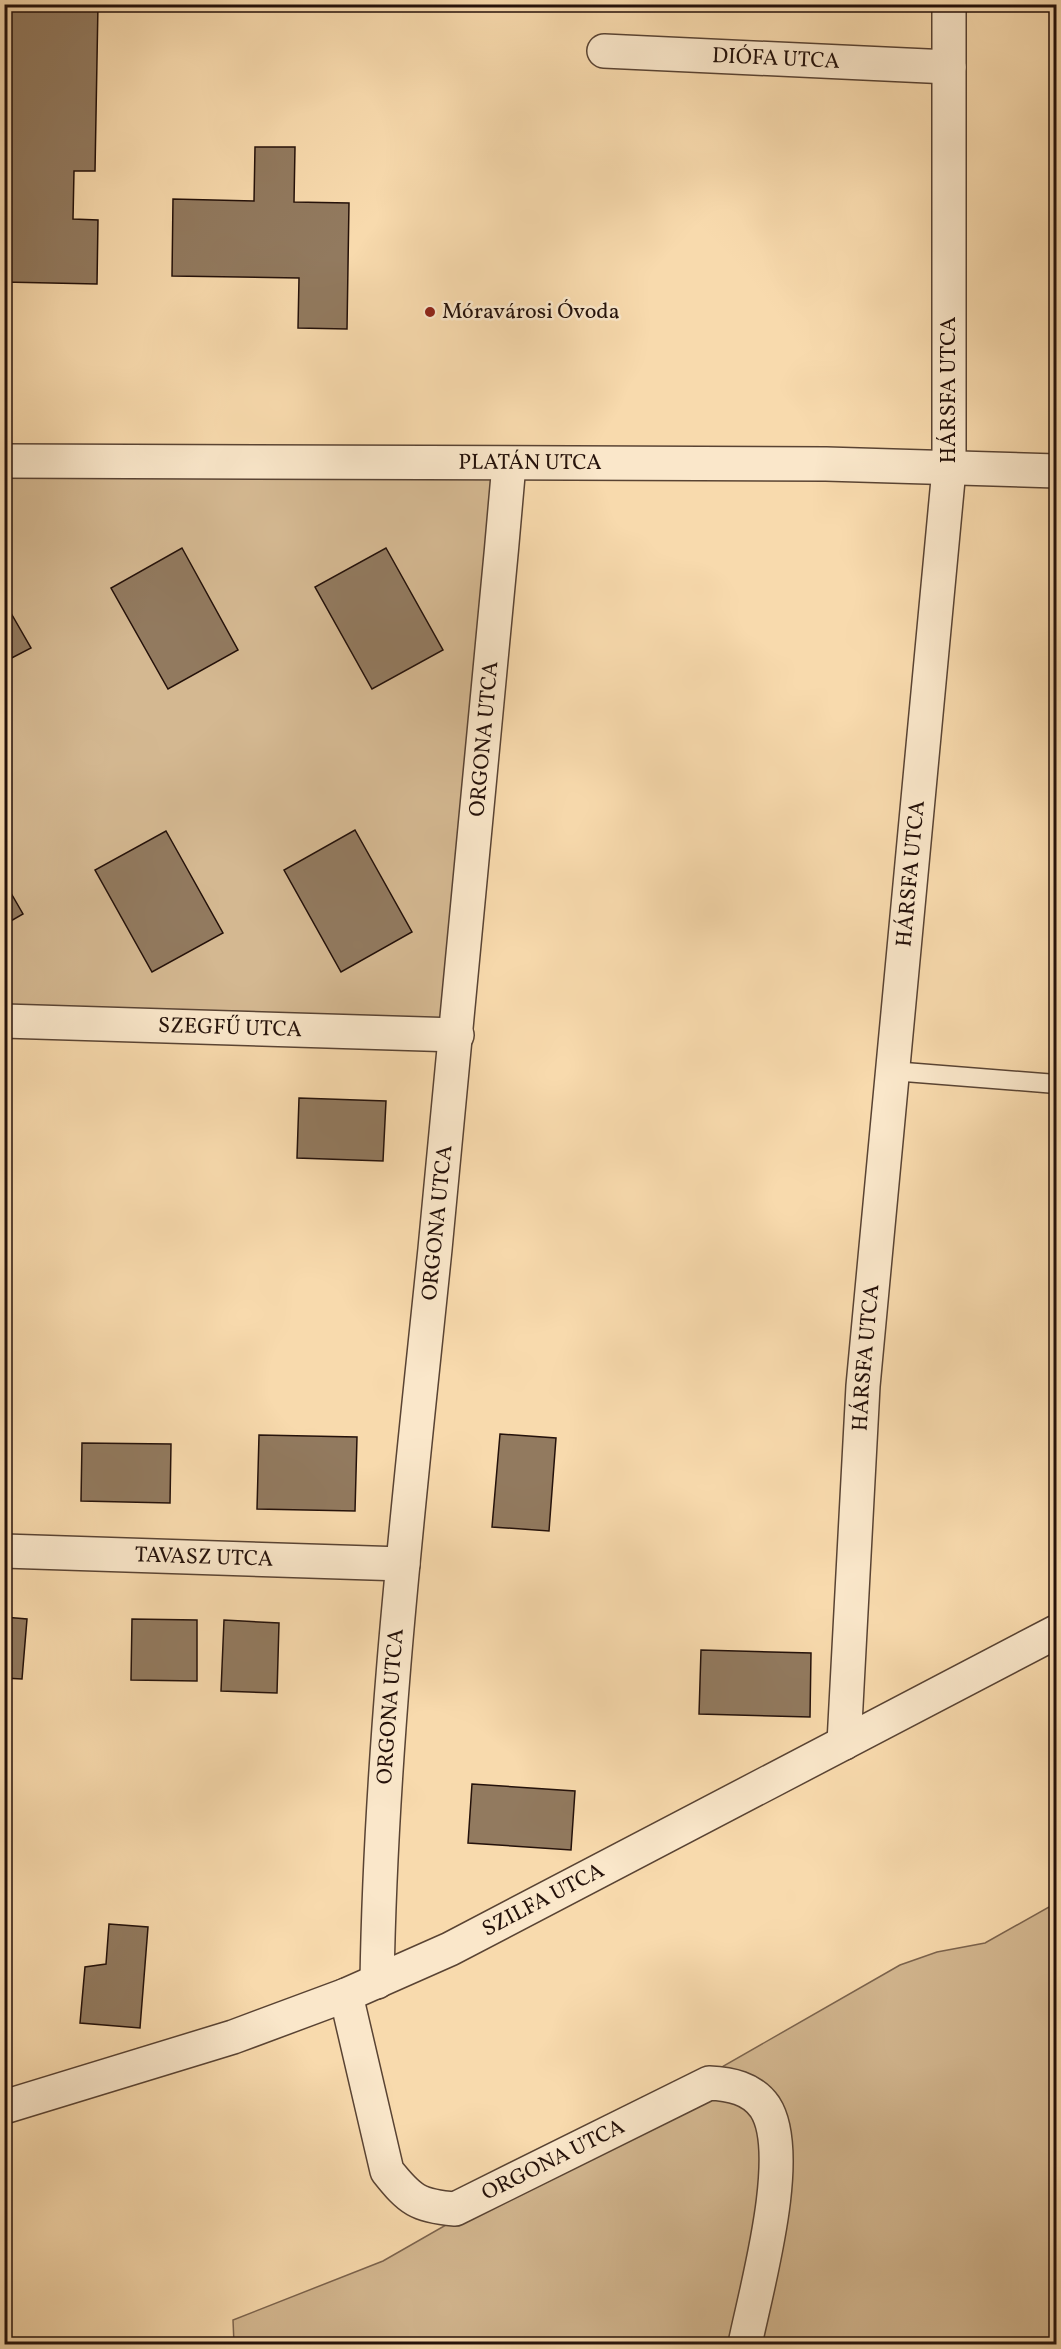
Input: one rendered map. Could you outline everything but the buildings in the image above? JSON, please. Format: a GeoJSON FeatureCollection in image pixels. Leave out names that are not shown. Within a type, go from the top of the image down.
{"type":"FeatureCollection","features":[{"type":"Feature","properties":{"kind":"street","name":"HÁRSFA UTCA"},"geometry":{"type":"LineString","coordinates":[[844,1743],[863,1386],[949,468],[949,4]]}},
{"type":"Feature","properties":{"kind":"street","name":"DIÓFA UTCA"},"geometry":{"type":"LineString","coordinates":[[604,51],[949,67]]}},
{"type":"Feature","properties":{"kind":"street","name":"PLATÁN UTCA"},"geometry":{"type":"LineString","coordinates":[[4,461],[826,464],[1056,471]]}},
{"type":"Feature","properties":{"kind":"street","name":"ORGONA UTCA"},"geometry":{"type":"LineString","coordinates":[[377,1982],[378,1887],[403,1564],[457,1035],[509,464]]}},
{"type":"Feature","properties":{"kind":"street","name":"SZEGFŰ UTCA"},"geometry":{"type":"LineString","coordinates":[[4,1021],[457,1035]]}},
{"type":"Feature","properties":{"kind":"street","name":"TAVASZ UTCA"},"geometry":{"type":"LineString","coordinates":[[4,1551],[403,1564]]}},
{"type":"Feature","properties":{"kind":"street","name":"SZILFA UTCA"},"geometry":{"type":"LineString","coordinates":[[4,2107],[233,2037],[377,1982],[450,1949],[1056,1632]]}},
{"type":"Feature","properties":{"kind":"street","name":"ORGONA UTCA"},"geometry":{"type":"LineString","coordinates":[[346,1995],[387,2171],[405,2194],[431,2207],[455,2209],[709,2082],[729,2084],[751,2092],[765,2106],[774,2125],[776,2156],[773,2206],[745,2344]]}},
{"type":"Feature","properties":{"kind":"lane"},"geometry":{"type":"LineString","coordinates":[[892,1071],[1056,1084]]}},
{"type":"Feature","properties":{"kind":"shaded area"},"geometry":{"type":"Polygon","coordinates":[[[5,461],[509,464],[457,1035],[5,1020],[5,461]]]}},
{"type":"Feature","properties":{"kind":"shaded area"},"geometry":{"type":"Polygon","coordinates":[[[1056,1903],[1056,2344],[234,2344],[233,2320],[383,2261],[900,1965],[937,1952],[985,1943],[1056,1903]]]}},
{"type":"Feature","properties":{"kind":"place","name":"Móravárosi Óvoda"},"geometry":{"type":"Point","coordinates":[430,312]}}]}
